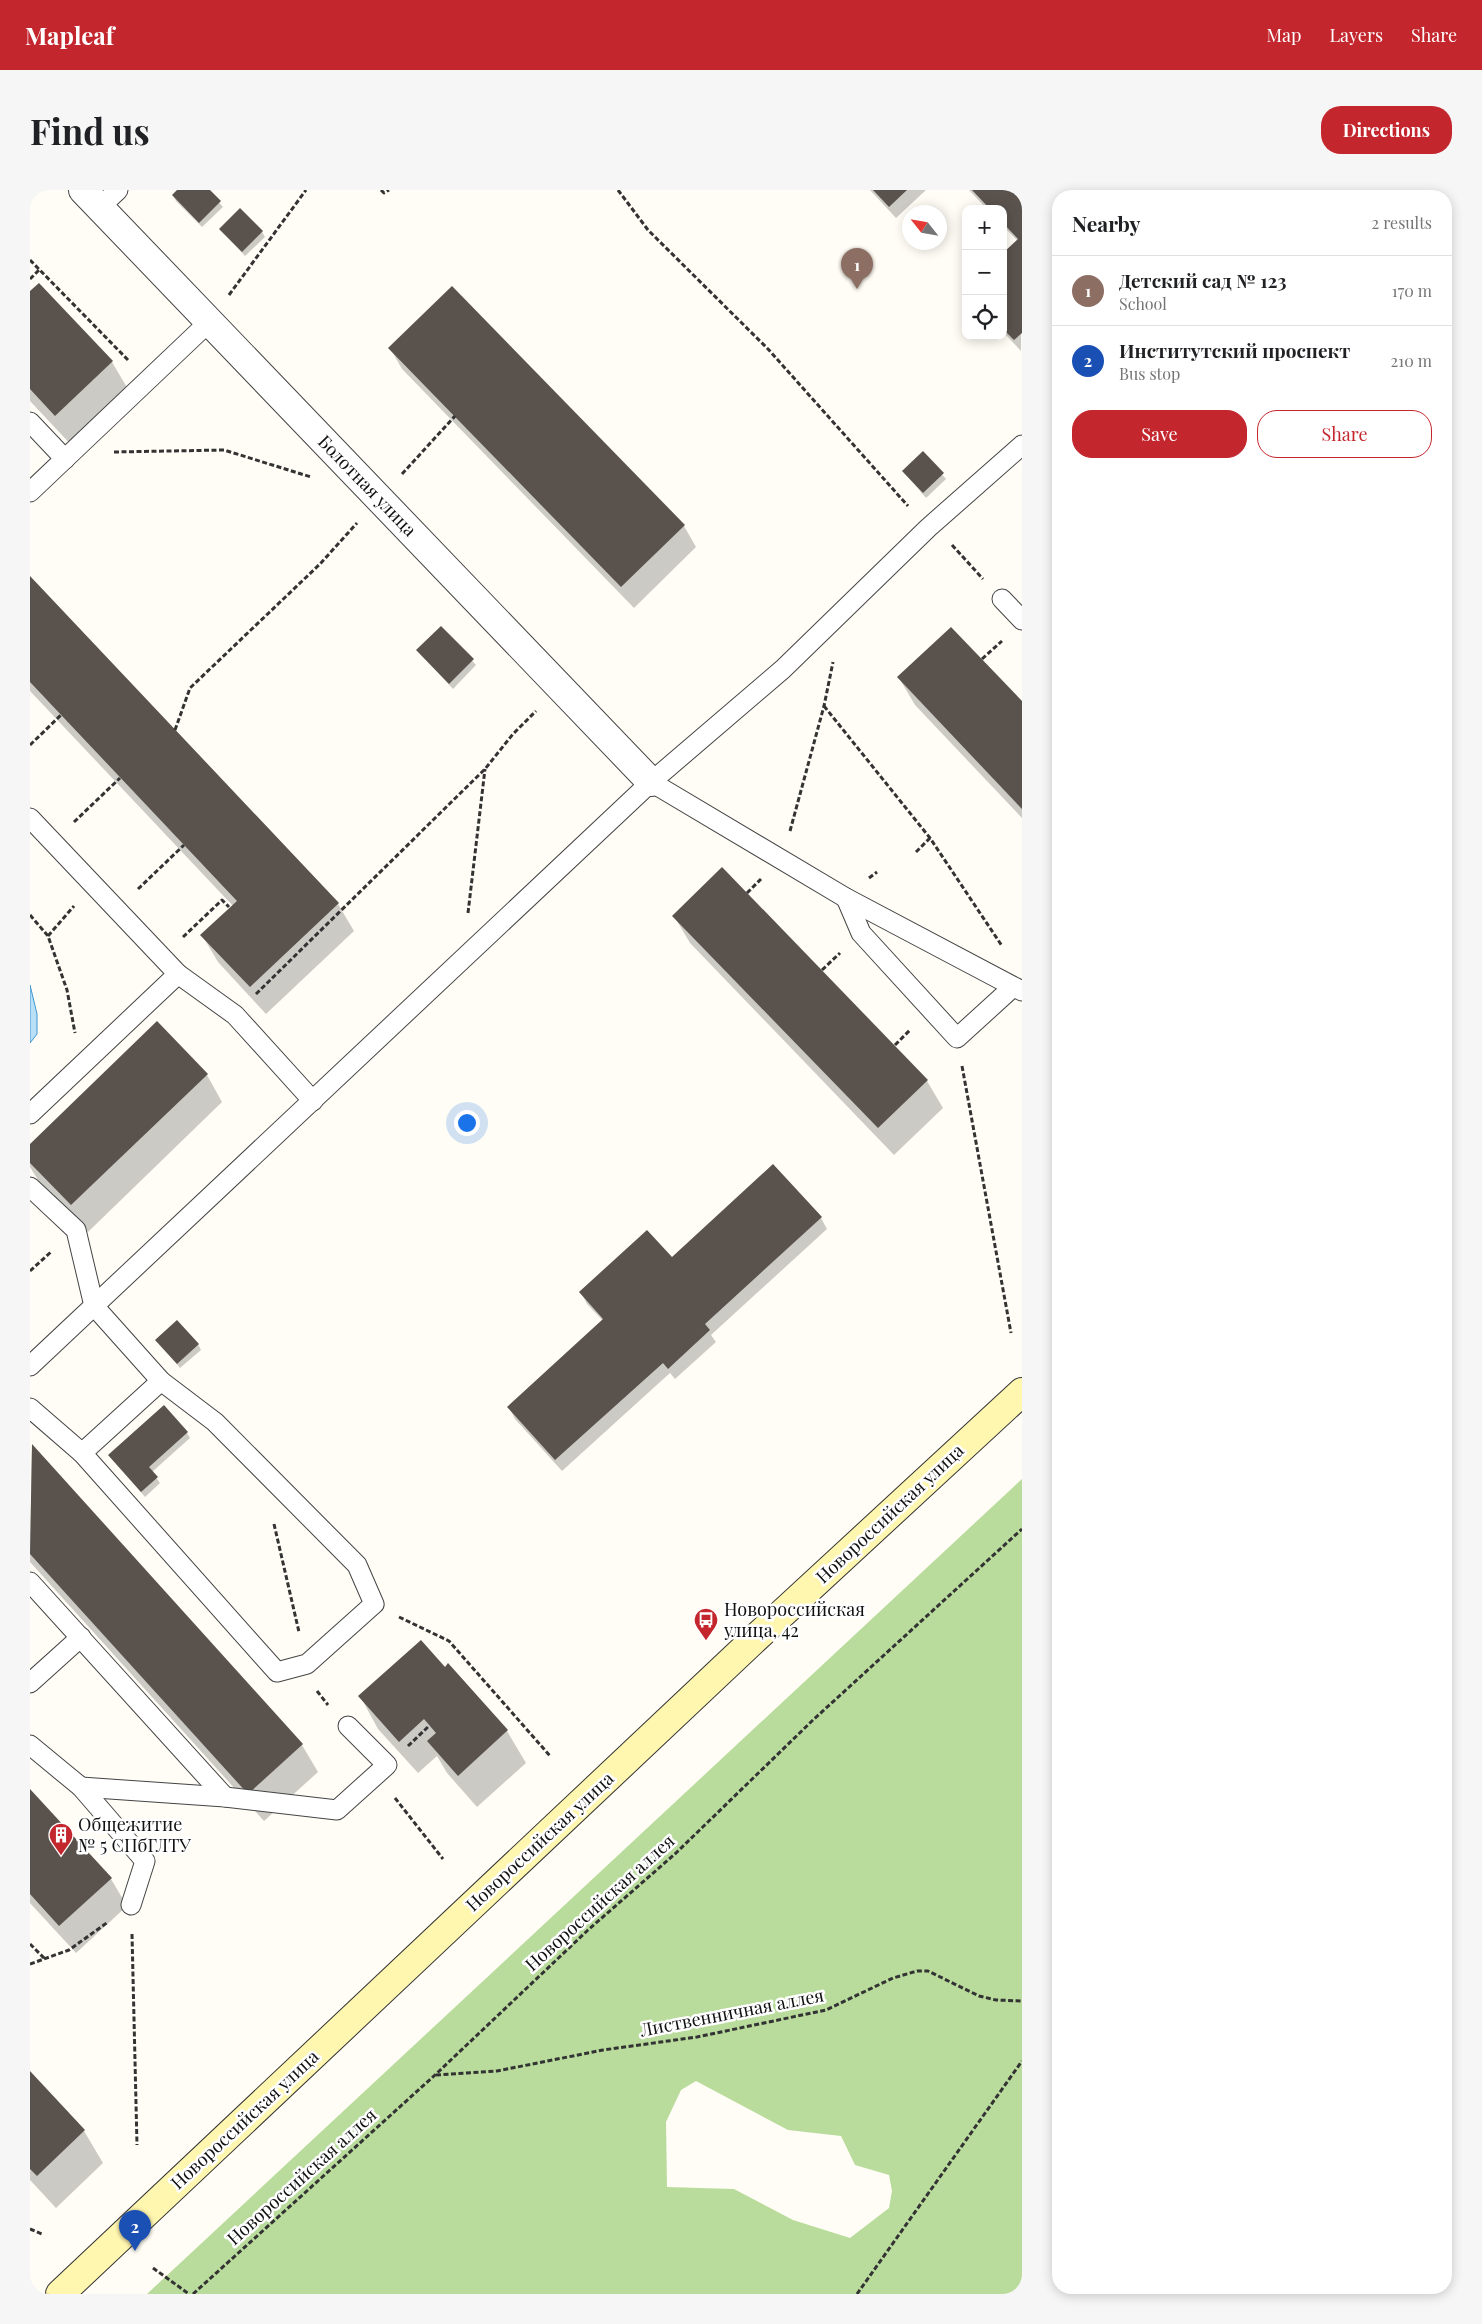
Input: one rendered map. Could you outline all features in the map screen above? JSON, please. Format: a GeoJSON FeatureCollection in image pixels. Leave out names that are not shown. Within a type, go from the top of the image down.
{"type":"FeatureCollection","features":[{"type":"Feature","properties":{"kind":"main road","name":"Новороссийская улица"},"geometry":{"type":"LineString","coordinates":[[60,2294],[760,1634],[1022,1392]]}},
{"type":"Feature","properties":{"kind":"street","name":"Болотная улица"},"geometry":{"type":"LineString","coordinates":[[100,196],[210,322],[651,782]]}},
{"type":"Feature","properties":{"kind":"lane"},"geometry":{"type":"LineString","coordinates":[[30,492],[210,322]]}},
{"type":"Feature","properties":{"kind":"lane"},"geometry":{"type":"LineString","coordinates":[[30,422],[68,456]]}},
{"type":"Feature","properties":{"kind":"lane"},"geometry":{"type":"LineString","coordinates":[[30,1366],[651,782],[783,669],[930,526],[1022,445]]}},
{"type":"Feature","properties":{"kind":"lane"},"geometry":{"type":"LineString","coordinates":[[1002,599],[1022,620]]}},
{"type":"Feature","properties":{"kind":"lane"},"geometry":{"type":"LineString","coordinates":[[651,782],[846,898],[1018,989],[957,1038],[861,933],[846,898]]}},
{"type":"Feature","properties":{"kind":"lane"},"geometry":{"type":"LineString","coordinates":[[30,818],[163,956],[178,974],[235,1015],[313,1101]]}},
{"type":"Feature","properties":{"kind":"lane"},"geometry":{"type":"LineString","coordinates":[[30,1114],[178,974]]}},
{"type":"Feature","properties":{"kind":"lane"},"geometry":{"type":"LineString","coordinates":[[30,1187],[76,1230],[94,1306],[161,1381],[215,1422],[357,1565],[374,1604],[307,1664],[277,1672],[82,1454],[30,1408]]}},
{"type":"Feature","properties":{"kind":"lane"},"geometry":{"type":"LineString","coordinates":[[82,1454],[161,1381]]}},
{"type":"Feature","properties":{"kind":"lane"},"geometry":{"type":"LineString","coordinates":[[30,1582],[225,1797]]}},
{"type":"Feature","properties":{"kind":"lane"},"geometry":{"type":"LineString","coordinates":[[30,1682],[81,1637]]}},
{"type":"Feature","properties":{"kind":"lane"},"geometry":{"type":"LineString","coordinates":[[81,1787],[225,1797],[337,1810],[387,1765],[348,1726]]}},
{"type":"Feature","properties":{"kind":"lane"},"geometry":{"type":"LineString","coordinates":[[30,1745],[81,1787],[144,1861],[131,1905]]}},
{"type":"Feature","properties":{"kind":"path"},"geometry":{"type":"LineString","coordinates":[[210,322],[306,190]]}},
{"type":"Feature","properties":{"kind":"path"},"geometry":{"type":"LineString","coordinates":[[381,190],[384,193],[389,190]]}},
{"type":"Feature","properties":{"kind":"path"},"geometry":{"type":"LineString","coordinates":[[618,190],[648,230],[768,349],[930,526],[1002,599]]}},
{"type":"Feature","properties":{"kind":"path"},"geometry":{"type":"LineString","coordinates":[[30,260],[148,380]]}},
{"type":"Feature","properties":{"kind":"path"},"geometry":{"type":"LineString","coordinates":[[30,279],[40,270]]}},
{"type":"Feature","properties":{"kind":"path"},"geometry":{"type":"LineString","coordinates":[[399,477],[455,416]]}},
{"type":"Feature","properties":{"kind":"path"},"geometry":{"type":"LineString","coordinates":[[68,456],[224,450],[315,479]]}},
{"type":"Feature","properties":{"kind":"path"},"geometry":{"type":"LineString","coordinates":[[175,730],[190,688],[320,564]]}},
{"type":"Feature","properties":{"kind":"path"},"geometry":{"type":"LineString","coordinates":[[782,860],[824,706],[844,610]]}},
{"type":"Feature","properties":{"kind":"path"},"geometry":{"type":"LineString","coordinates":[[235,1015],[485,768],[513,734],[560,688]]}},
{"type":"Feature","properties":{"kind":"path"},"geometry":{"type":"LineString","coordinates":[[824,706],[930,838],[1006,952]]}},
{"type":"Feature","properties":{"kind":"path"},"geometry":{"type":"LineString","coordinates":[[30,745],[61,715]]}},
{"type":"Feature","properties":{"kind":"path"},"geometry":{"type":"LineString","coordinates":[[463,959],[485,768]]}},
{"type":"Feature","properties":{"kind":"path"},"geometry":{"type":"LineString","coordinates":[[53,842],[120,778]]}},
{"type":"Feature","properties":{"kind":"path"},"geometry":{"type":"LineString","coordinates":[[916,852],[930,838]]}},
{"type":"Feature","properties":{"kind":"path"},"geometry":{"type":"LineString","coordinates":[[117,909],[184,845]]}},
{"type":"Feature","properties":{"kind":"path"},"geometry":{"type":"LineString","coordinates":[[48,936],[94,885]]}},
{"type":"Feature","properties":{"kind":"path"},"geometry":{"type":"LineString","coordinates":[[163,956],[222,900],[229,907]]}},
{"type":"Feature","properties":{"kind":"path"},"geometry":{"type":"LineString","coordinates":[[30,915],[48,936],[67,990],[81,1066]]}},
{"type":"Feature","properties":{"kind":"path"},"geometry":{"type":"LineString","coordinates":[[957,1038],[1012,1333]]}},
{"type":"Feature","properties":{"kind":"path"},"geometry":{"type":"LineString","coordinates":[[278,1486],[274,1521],[307,1664],[318,1694],[348,1726]]}},
{"type":"Feature","properties":{"kind":"path","name":"Новороссийская аллея"},"geometry":{"type":"LineString","coordinates":[[194,2294],[435,2075],[588,1930],[676,1853],[813,1720],[1022,1529]]}},
{"type":"Feature","properties":{"kind":"path"},"geometry":{"type":"LineString","coordinates":[[374,1604],[449,1641],[551,1757]]}},
{"type":"Feature","properties":{"kind":"path"},"geometry":{"type":"LineString","coordinates":[[377,1776],[443,1859]]}},
{"type":"Feature","properties":{"kind":"path"},"geometry":{"type":"LineString","coordinates":[[30,1964],[69,1950],[131,1905]]}},
{"type":"Feature","properties":{"kind":"path"},"geometry":{"type":"LineString","coordinates":[[131,1905],[137,2146]]}},
{"type":"Feature","properties":{"kind":"path"},"geometry":{"type":"LineString","coordinates":[[30,1944],[45,1958]]}},
{"type":"Feature","properties":{"kind":"path","name":"Лиственничная аллея"},"geometry":{"type":"LineString","coordinates":[[435,2075],[497,2071],[603,2050],[697,2036],[826,2010],[893,1978],[917,1971],[928,1971],[979,1996],[996,2000],[1022,2001]]}},
{"type":"Feature","properties":{"kind":"path"},"geometry":{"type":"LineString","coordinates":[[857,2294],[1022,2060]]}},
{"type":"Feature","properties":{"kind":"path"},"geometry":{"type":"LineString","coordinates":[[30,2229],[42,2234]]}},
{"type":"Feature","properties":{"kind":"path"},"geometry":{"type":"LineString","coordinates":[[153,2268],[189,2294]]}},
{"type":"Feature","properties":{"kind":"green space"},"geometry":{"type":"Polygon","coordinates":[[[1022,1479],[1022,2294],[147,2294],[1022,1479]],[[696,2081],[681,2090],[666,2122],[667,2187],[734,2189],[793,2220],[850,2238],[889,2208],[892,2191],[889,2175],[855,2165],[841,2136],[788,2130],[696,2081]]]}},
{"type":"Feature","properties":{"kind":"water"},"geometry":{"type":"Polygon","coordinates":[[[30,985],[37,1014],[37,1034],[30,1043],[30,985]]]}},
{"type":"Feature","properties":{"kind":"building"},"geometry":{"type":"Polygon","coordinates":[[[177,190],[210,190],[221,201],[199,223],[172,195],[177,190]]]}},
{"type":"Feature","properties":{"kind":"building"},"geometry":{"type":"Polygon","coordinates":[[[873,190],[907,190],[889,207],[873,190]]]}},
{"type":"Feature","properties":{"kind":"building"},"geometry":{"type":"Polygon","coordinates":[[[972,190],[1022,190],[1022,333],[1014,340],[1007,333],[1007,249],[1018,239],[1007,227],[1007,205],[986,205],[972,190]]]}},
{"type":"Feature","properties":{"kind":"building"},"geometry":{"type":"Polygon","coordinates":[[[240,208],[263,231],[242,252],[219,229],[240,208]]]}},
{"type":"Feature","properties":{"kind":"building"},"geometry":{"type":"Polygon","coordinates":[[[39,283],[113,361],[55,416],[30,389],[30,291],[39,283]]]}},
{"type":"Feature","properties":{"kind":"building"},"geometry":{"type":"Polygon","coordinates":[[[452,286],[685,525],[621,587],[388,348],[452,286]]]}},
{"type":"Feature","properties":{"kind":"building"},"geometry":{"type":"Polygon","coordinates":[[[923,451],[944,473],[923,493],[902,471],[923,451]]]}},
{"type":"Feature","properties":{"kind":"building"},"geometry":{"type":"Polygon","coordinates":[[[30,576],[339,903],[250,987],[200,935],[237,901],[30,682],[30,576]]]}},
{"type":"Feature","properties":{"kind":"building"},"geometry":{"type":"Polygon","coordinates":[[[441,626],[474,659],[449,684],[416,650],[441,626]]]}},
{"type":"Feature","properties":{"kind":"building"},"geometry":{"type":"Polygon","coordinates":[[[951,627],[1022,701],[1022,809],[897,677],[951,627]]]}},
{"type":"Feature","properties":{"kind":"building"},"geometry":{"type":"Polygon","coordinates":[[[722,867],[928,1080],[878,1128],[672,916],[722,867]]]}},
{"type":"Feature","properties":{"kind":"building"},"geometry":{"type":"Polygon","coordinates":[[[157,1021],[208,1074],[71,1205],[30,1163],[30,1144],[157,1021]]]}},
{"type":"Feature","properties":{"kind":"building"},"geometry":{"type":"Polygon","coordinates":[[[773,1164],[822,1217],[705,1324],[710,1330],[668,1369],[663,1363],[555,1460],[507,1407],[603,1319],[579,1292],[647,1230],[672,1257],[773,1164]]]}},
{"type":"Feature","properties":{"kind":"building"},"geometry":{"type":"Polygon","coordinates":[[[177,1320],[199,1344],[177,1364],[155,1340],[177,1320]]]}},
{"type":"Feature","properties":{"kind":"building"},"geometry":{"type":"Polygon","coordinates":[[[164,1405],[188,1432],[149,1467],[158,1477],[141,1492],[108,1455],[164,1405]]]}},
{"type":"Feature","properties":{"kind":"building"},"geometry":{"type":"Polygon","coordinates":[[[32,1444],[303,1744],[248,1794],[30,1554],[32,1444]]]}},
{"type":"Feature","properties":{"kind":"building"},"geometry":{"type":"Polygon","coordinates":[[[421,1640],[445,1667],[448,1663],[508,1730],[458,1776],[427,1741],[436,1733],[424,1719],[399,1742],[358,1696],[421,1640]]]}},
{"type":"Feature","properties":{"kind":"building","name":"Общежитие № 5 СПбГЛТУ"},"geometry":{"type":"Polygon","coordinates":[[[30,1789],[112,1878],[59,1926],[30,1894],[30,1789]]]}},
{"type":"Feature","properties":{"kind":"building"},"geometry":{"type":"Polygon","coordinates":[[[30,2071],[85,2130],[37,2176],[30,2169],[30,2071]]]}},
{"type":"Feature","properties":{"kind":"place","name":"Детский сад № 123"},"geometry":{"type":"Point","coordinates":[857,289]}},
{"type":"Feature","properties":{"kind":"place","name":"Новороссийская улица, 42"},"geometry":{"type":"Point","coordinates":[706,1641]}},
{"type":"Feature","properties":{"kind":"place","name":"Общежитие № 5 СПбГЛТУ"},"geometry":{"type":"Point","coordinates":[61,1856]}},
{"type":"Feature","properties":{"kind":"place","name":"Институтский проспект"},"geometry":{"type":"Point","coordinates":[135,2251]}}]}
